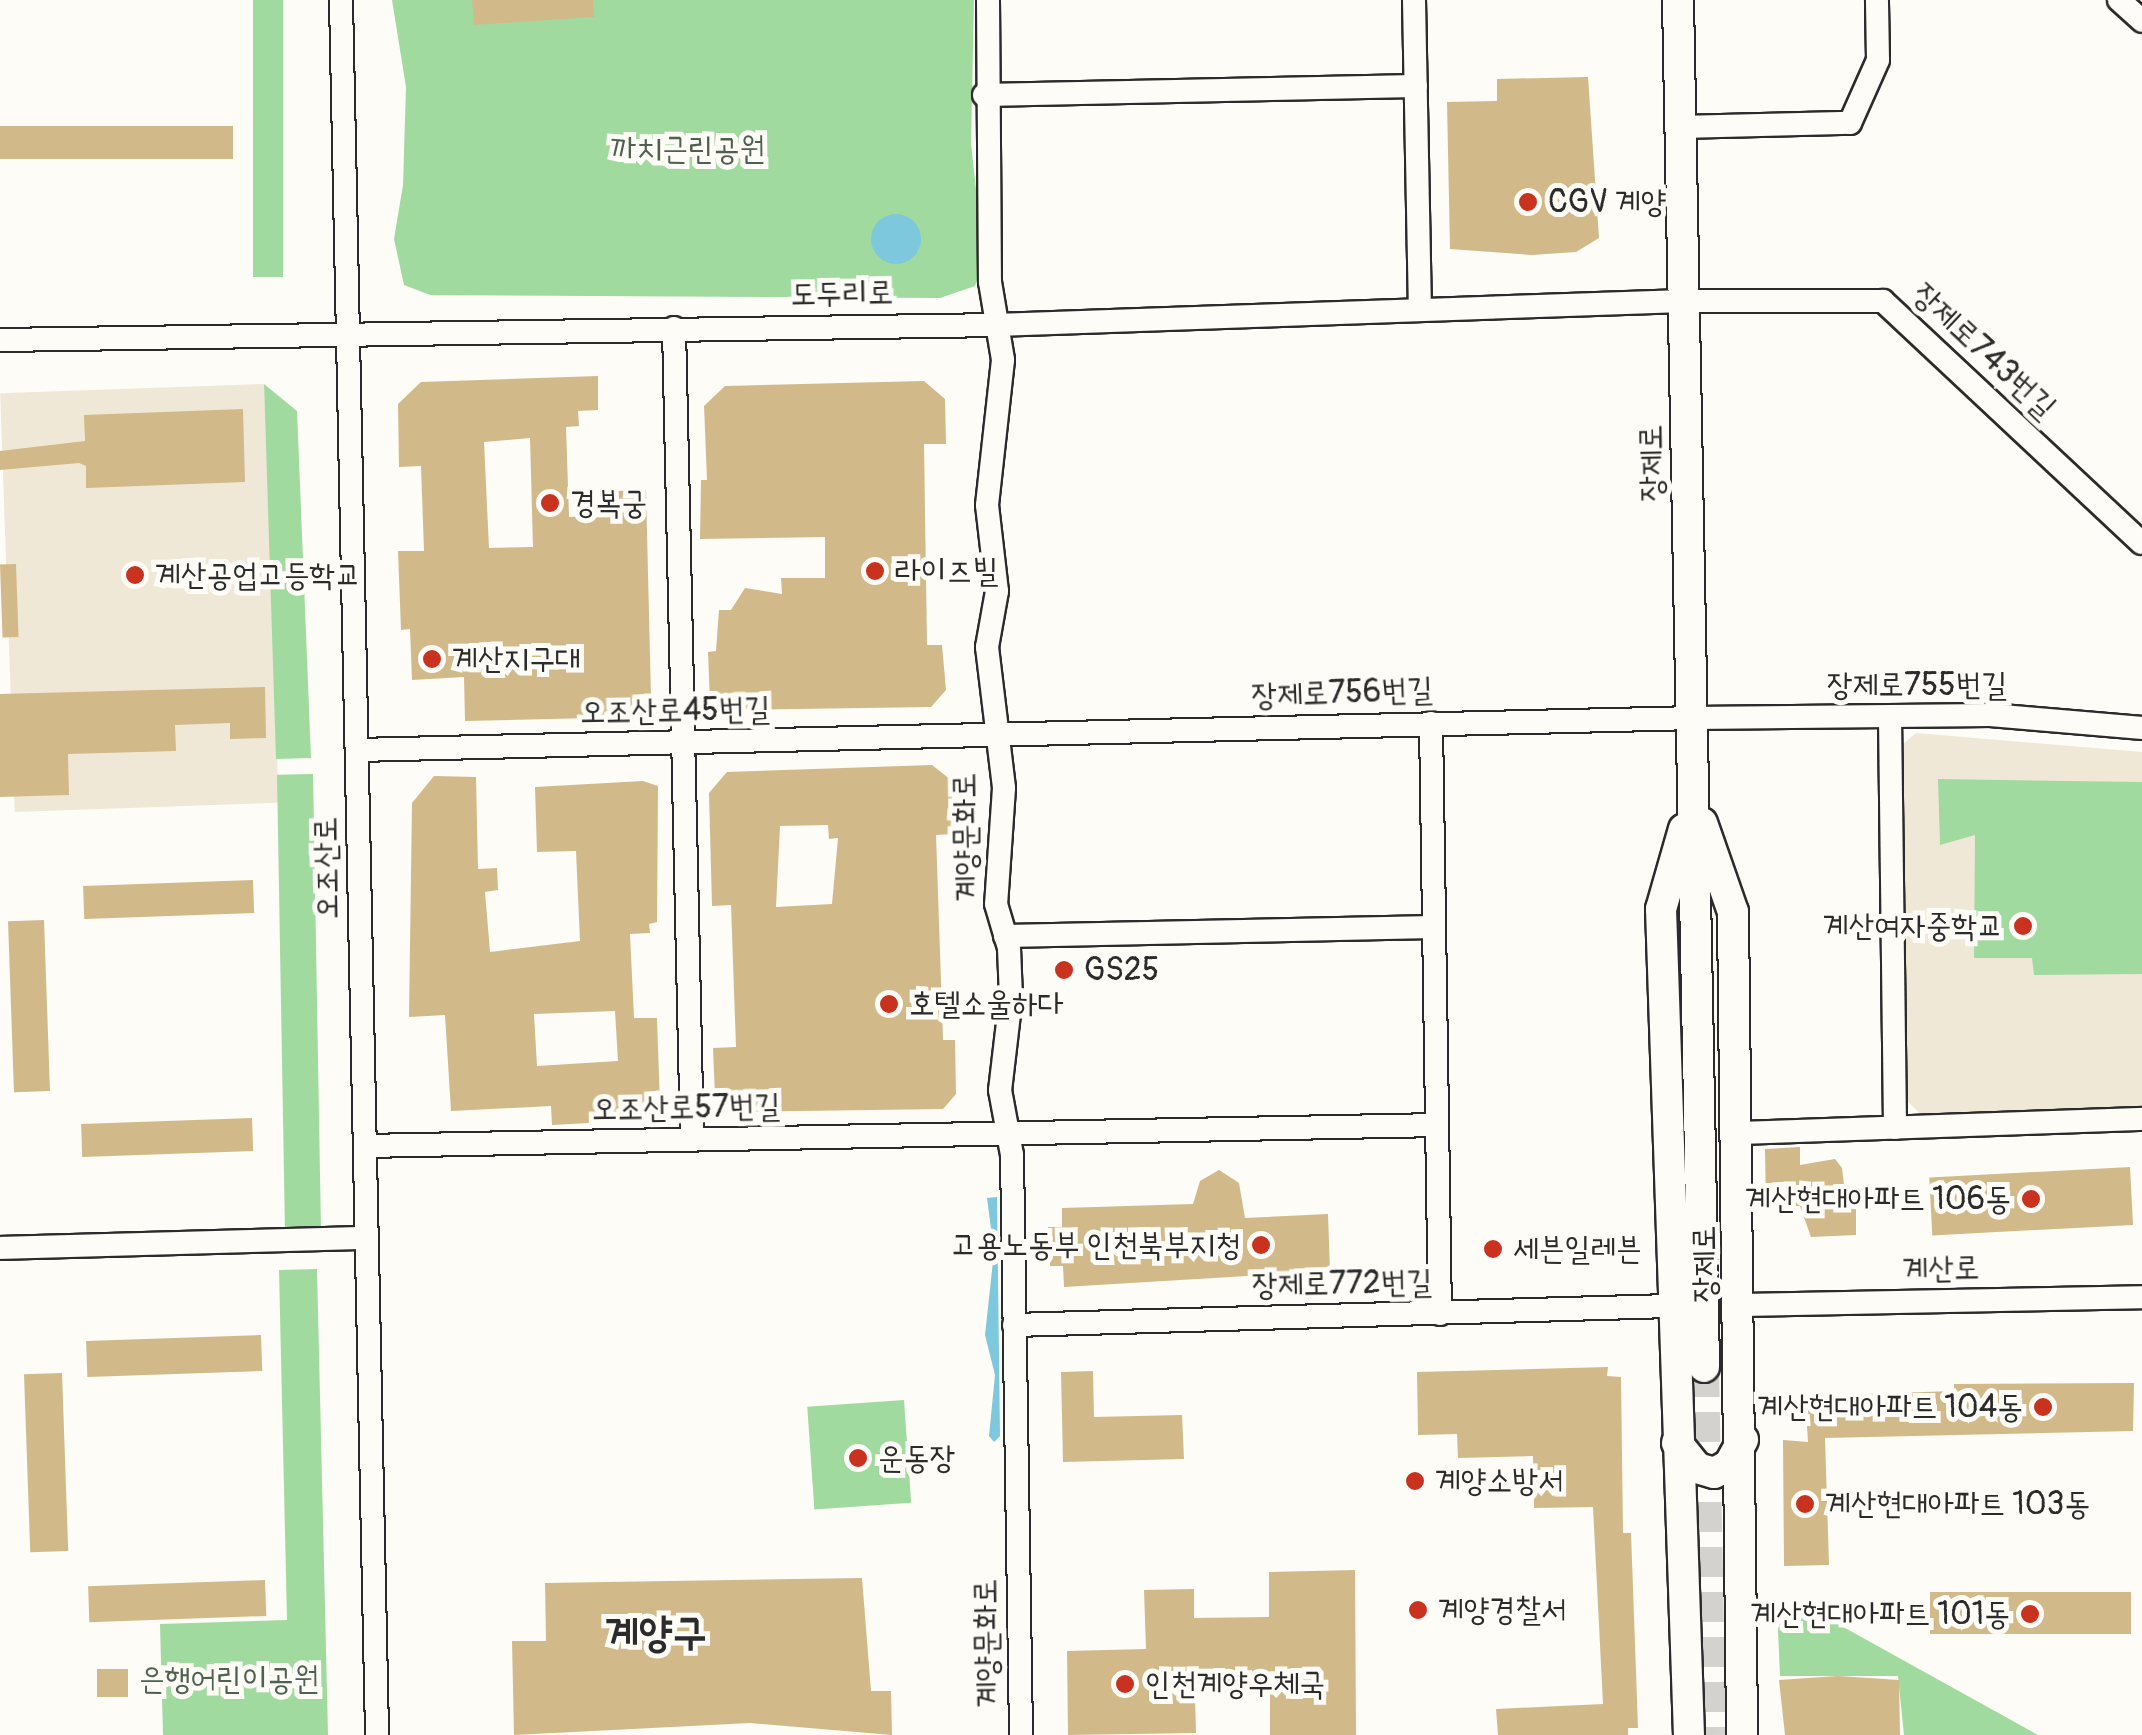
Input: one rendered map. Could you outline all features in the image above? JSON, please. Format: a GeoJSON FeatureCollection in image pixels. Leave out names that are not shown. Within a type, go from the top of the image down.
{"type":"FeatureCollection","features":[{"type":"Feature","properties":{"kind":"main road","name":"장제로"},"geometry":{"type":"LineString","coordinates":[[1678,0],[1704,1367]]}},
{"type":"Feature","properties":{"kind":"main road","name":"장제로"},"geometry":{"type":"LineString","coordinates":[[1693,797],[1732,912],[1744,1439],[1742,1735]]}},
{"type":"Feature","properties":{"kind":"main road","name":"장제로"},"geometry":{"type":"LineString","coordinates":[[1690,1735],[1670,1306],[1661,909],[1693,797]]}},
{"type":"Feature","properties":{"kind":"main road"},"geometry":{"type":"LineString","coordinates":[[1677,1443],[1697,1468],[1714,1473],[1730,1464],[1744,1439]]}},
{"type":"Feature","properties":{"kind":"street","name":"오조산로"},"geometry":{"type":"LineString","coordinates":[[341,0],[378,1735]]}},
{"type":"Feature","properties":{"kind":"street","name":"계양문화로"},"geometry":{"type":"LineString","coordinates":[[988,0],[984,95],[996,325],[1003,360],[987,506],[997,591],[987,647],[1004,788],[996,904],[1005,936],[1010,997],[1000,1090],[1008,1135],[1021,1735]]}},
{"type":"Feature","properties":{"kind":"street"},"geometry":{"type":"LineString","coordinates":[[1414,0],[1420,310]]}},
{"type":"Feature","properties":{"kind":"street"},"geometry":{"type":"LineString","coordinates":[[1681,127],[1850,123],[1878,60],[1876,0]]}},
{"type":"Feature","properties":{"kind":"street"},"geometry":{"type":"LineString","coordinates":[[2120,0],[2142,22]]}},
{"type":"Feature","properties":{"kind":"street"},"geometry":{"type":"LineString","coordinates":[[984,95],[1416,86]]}},
{"type":"Feature","properties":{"kind":"street","name":"도두리로"},"geometry":{"type":"LineString","coordinates":[[0,340],[996,325],[1684,301]]}},
{"type":"Feature","properties":{"kind":"street","name":"장제로743번길"},"geometry":{"type":"LineString","coordinates":[[1684,301],[1883,301],[2142,544]]}},
{"type":"Feature","properties":{"kind":"street"},"geometry":{"type":"LineString","coordinates":[[674,328],[692,1140]]}},
{"type":"Feature","properties":{"kind":"street","name":"장제로755번길"},"geometry":{"type":"LineString","coordinates":[[1692,718],[1990,715],[2142,728]]}},
{"type":"Feature","properties":{"kind":"street"},"geometry":{"type":"LineString","coordinates":[[1890,716],[1895,1128]]}},
{"type":"Feature","properties":{"kind":"street","name":"장제로756번길"},"geometry":{"type":"LineString","coordinates":[[995,736],[1692,718]]}},
{"type":"Feature","properties":{"kind":"street"},"geometry":{"type":"LineString","coordinates":[[1432,722],[1440,1314]]}},
{"type":"Feature","properties":{"kind":"street","name":"오조산로45번길"},"geometry":{"type":"LineString","coordinates":[[357,750],[995,736]]}},
{"type":"Feature","properties":{"kind":"street"},"geometry":{"type":"LineString","coordinates":[[1005,936],[1434,927]]}},
{"type":"Feature","properties":{"kind":"street"},"geometry":{"type":"LineString","coordinates":[[1737,1133],[2142,1120]]}},
{"type":"Feature","properties":{"kind":"street","name":"오조산로57번길"},"geometry":{"type":"LineString","coordinates":[[365,1146],[1437,1125]]}},
{"type":"Feature","properties":{"kind":"street"},"geometry":{"type":"LineString","coordinates":[[0,1248],[367,1238]]}},
{"type":"Feature","properties":{"kind":"street","name":"계산로"},"geometry":{"type":"LineString","coordinates":[[1740,1305],[2142,1297]]}},
{"type":"Feature","properties":{"kind":"street","name":"장제로772번길"},"geometry":{"type":"LineString","coordinates":[[1014,1325],[1670,1306]]}},
{"type":"Feature","properties":{"kind":"shaded area","name":"계산공업고등학교"},"geometry":{"type":"Polygon","coordinates":[[[264,384],[279,803],[15,812],[0,393],[264,384]]]}},
{"type":"Feature","properties":{"kind":"shaded area","name":"계산여자중학교"},"geometry":{"type":"Polygon","coordinates":[[[1916,733],[2142,752],[2142,1110],[1926,1119],[1906,1100],[1903,744],[1916,733]]]}},
{"type":"Feature","properties":{"kind":"green space"},"geometry":{"type":"Polygon","coordinates":[[[253,0],[283,0],[283,277],[253,277],[253,0]]]}},
{"type":"Feature","properties":{"kind":"green space","name":"까치근린공원"},"geometry":{"type":"Polygon","coordinates":[[[392,0],[974,0],[971,144],[984,262],[975,286],[940,298],[430,295],[404,285],[394,239],[403,185],[406,87],[392,0]]]}},
{"type":"Feature","properties":{"kind":"green space"},"geometry":{"type":"Polygon","coordinates":[[[264,384],[297,411],[311,758],[276,759],[264,384]]]}},
{"type":"Feature","properties":{"kind":"green space"},"geometry":{"type":"Polygon","coordinates":[[[313,774],[321,1227],[285,1228],[277,775],[313,774]]]}},
{"type":"Feature","properties":{"kind":"green space"},"geometry":{"type":"Polygon","coordinates":[[[1938,779],[2142,782],[2142,974],[2034,975],[2032,958],[1974,958],[1975,835],[1940,845],[1938,779]]]}},
{"type":"Feature","properties":{"kind":"green space","name":"은행어린이공원"},"geometry":{"type":"Polygon","coordinates":[[[317,1269],[328,1735],[163,1735],[160,1624],[287,1620],[279,1270],[317,1269]]]}},
{"type":"Feature","properties":{"kind":"green space","name":"운동장"},"geometry":{"type":"Polygon","coordinates":[[[904,1400],[911,1503],[814,1510],[807,1407],[904,1400]]]}},
{"type":"Feature","properties":{"kind":"green space"},"geometry":{"type":"Polygon","coordinates":[[[1777,1607],[1818,1613],[2038,1735],[1904,1735],[1898,1676],[1780,1676],[1777,1607]]]}},
{"type":"Feature","properties":{"kind":"water"},"geometry":{"type":"Polygon","coordinates":[[[896,214],[914,221],[921,239],[914,257],[896,264],[878,257],[871,239],[878,221],[896,214]]]}},
{"type":"Feature","properties":{"kind":"water"},"geometry":{"type":"Polygon","coordinates":[[[997,1197],[1000,1436],[994,1442],[989,1436],[995,1375],[985,1335],[994,1252],[987,1198],[997,1197]]]}},
{"type":"Feature","properties":{"kind":"building"},"geometry":{"type":"Polygon","coordinates":[[[472,0],[593,0],[594,17],[474,25],[472,0]]]}},
{"type":"Feature","properties":{"kind":"building"},"geometry":{"type":"Polygon","coordinates":[[[1588,77],[1599,238],[1576,252],[1532,255],[1450,249],[1447,102],[1497,101],[1497,79],[1588,77]]]}},
{"type":"Feature","properties":{"kind":"building"},"geometry":{"type":"Polygon","coordinates":[[[0,126],[233,126],[233,159],[0,159],[0,126]]]}},
{"type":"Feature","properties":{"kind":"building"},"geometry":{"type":"Polygon","coordinates":[[[598,376],[598,410],[578,411],[579,426],[566,427],[569,517],[616,514],[616,491],[646,490],[651,698],[632,698],[632,717],[465,721],[464,677],[412,680],[410,629],[401,630],[398,551],[424,551],[421,466],[399,467],[398,404],[421,382],[598,376]],[[530,438],[484,442],[489,548],[533,547],[530,438]]]}},
{"type":"Feature","properties":{"kind":"building"},"geometry":{"type":"Polygon","coordinates":[[[924,381],[945,399],[946,444],[924,444],[927,645],[942,645],[946,690],[931,707],[722,710],[710,702],[708,652],[716,651],[719,610],[731,610],[745,588],[782,594],[781,578],[825,578],[825,537],[700,539],[701,480],[707,480],[704,406],[725,386],[924,381]]]}},
{"type":"Feature","properties":{"kind":"building"},"geometry":{"type":"Polygon","coordinates":[[[243,409],[245,482],[86,488],[86,466],[79,463],[0,470],[0,451],[85,441],[84,415],[243,409]]]}},
{"type":"Feature","properties":{"kind":"building"},"geometry":{"type":"Polygon","coordinates":[[[16,564],[19,637],[3,638],[0,565],[16,564]]]}},
{"type":"Feature","properties":{"kind":"building"},"geometry":{"type":"Polygon","coordinates":[[[265,687],[266,738],[230,739],[230,723],[175,725],[176,751],[68,754],[69,795],[0,797],[0,694],[265,687]]]}},
{"type":"Feature","properties":{"kind":"building"},"geometry":{"type":"Polygon","coordinates":[[[932,765],[951,780],[953,834],[936,835],[943,1040],[955,1040],[956,1094],[943,1109],[730,1112],[715,1096],[713,1048],[736,1047],[731,905],[712,906],[709,793],[727,772],[932,765]],[[828,825],[780,826],[776,907],[832,904],[838,838],[829,839],[828,825]]]}},
{"type":"Feature","properties":{"kind":"building"},"geometry":{"type":"Polygon","coordinates":[[[434,776],[476,777],[478,869],[497,868],[498,890],[485,892],[490,952],[580,941],[576,851],[537,852],[535,787],[643,781],[658,786],[657,922],[649,924],[650,933],[630,934],[634,1018],[657,1018],[660,1106],[644,1120],[552,1125],[551,1106],[451,1111],[445,1015],[409,1017],[412,803],[434,776]],[[615,1011],[534,1014],[537,1066],[618,1061],[615,1011]]]}},
{"type":"Feature","properties":{"kind":"building"},"geometry":{"type":"Polygon","coordinates":[[[253,880],[254,913],[84,919],[83,886],[253,880]]]}},
{"type":"Feature","properties":{"kind":"building"},"geometry":{"type":"Polygon","coordinates":[[[44,920],[50,1091],[14,1092],[8,921],[44,920]]]}},
{"type":"Feature","properties":{"kind":"building"},"geometry":{"type":"Polygon","coordinates":[[[252,1118],[253,1151],[82,1157],[81,1124],[252,1118]]]}},
{"type":"Feature","properties":{"kind":"building"},"geometry":{"type":"Polygon","coordinates":[[[1800,1147],[1800,1165],[1835,1159],[1842,1168],[1845,1193],[1856,1191],[1856,1235],[1811,1237],[1800,1206],[1766,1208],[1765,1149],[1800,1147]]]}},
{"type":"Feature","properties":{"kind":"building","name":"계산현대아파트 106동"},"geometry":{"type":"Polygon","coordinates":[[[2130,1167],[2133,1225],[1932,1235],[1929,1178],[2130,1167]]]}},
{"type":"Feature","properties":{"kind":"building"},"geometry":{"type":"Polygon","coordinates":[[[1219,1170],[1239,1183],[1245,1218],[1328,1214],[1330,1271],[1064,1287],[1063,1266],[1050,1266],[1048,1227],[1062,1227],[1062,1208],[1193,1204],[1200,1181],[1219,1170]]]}},
{"type":"Feature","properties":{"kind":"building"},"geometry":{"type":"Polygon","coordinates":[[[261,1335],[262,1371],[87,1377],[86,1341],[261,1335]]]}},
{"type":"Feature","properties":{"kind":"building"},"geometry":{"type":"Polygon","coordinates":[[[1608,1367],[1607,1376],[1621,1377],[1623,1533],[1631,1533],[1638,1728],[1628,1728],[1628,1735],[1498,1735],[1496,1709],[1603,1704],[1593,1507],[1534,1508],[1533,1456],[1458,1458],[1457,1434],[1418,1435],[1417,1372],[1608,1367]]]}},
{"type":"Feature","properties":{"kind":"building"},"geometry":{"type":"Polygon","coordinates":[[[1093,1371],[1094,1417],[1182,1415],[1184,1459],[1063,1462],[1061,1372],[1093,1371]]]}},
{"type":"Feature","properties":{"kind":"building"},"geometry":{"type":"Polygon","coordinates":[[[62,1373],[68,1551],[30,1552],[24,1374],[62,1373]]]}},
{"type":"Feature","properties":{"kind":"building"},"geometry":{"type":"Polygon","coordinates":[[[2134,1383],[2133,1431],[1825,1438],[1829,1565],[1784,1566],[1783,1440],[1808,1442],[1805,1396],[1954,1391],[1954,1384],[2134,1383]]]}},
{"type":"Feature","properties":{"kind":"building"},"geometry":{"type":"Polygon","coordinates":[[[1355,1570],[1356,1735],[1270,1735],[1270,1694],[1195,1694],[1196,1733],[1068,1735],[1067,1651],[1146,1649],[1144,1590],[1194,1589],[1194,1618],[1269,1617],[1269,1572],[1355,1570]]]}},
{"type":"Feature","properties":{"kind":"building"},"geometry":{"type":"Polygon","coordinates":[[[862,1578],[871,1691],[891,1691],[892,1735],[750,1723],[514,1735],[512,1641],[546,1641],[545,1583],[862,1578]]]}},
{"type":"Feature","properties":{"kind":"building"},"geometry":{"type":"Polygon","coordinates":[[[265,1580],[266,1616],[89,1622],[88,1586],[265,1580]]]}},
{"type":"Feature","properties":{"kind":"building","name":"계산현대아파트 101동"},"geometry":{"type":"Polygon","coordinates":[[[1930,1592],[2131,1592],[2131,1634],[1930,1634],[1930,1592]]]}},
{"type":"Feature","properties":{"kind":"building"},"geometry":{"type":"Polygon","coordinates":[[[97,1669],[128,1669],[128,1697],[97,1697],[97,1669]]]}},
{"type":"Feature","properties":{"kind":"building"},"geometry":{"type":"Polygon","coordinates":[[[1838,1676],[1899,1680],[1900,1735],[1785,1735],[1779,1680],[1838,1676]]]}},
{"type":"Feature","properties":{"kind":"tunnel"},"geometry":{"type":"LineString","coordinates":[[1704,1367],[1711,1735]]}},
{"type":"Feature","properties":{"kind":"place","name":"CGV 계양"},"geometry":{"type":"Point","coordinates":[1528,202]}},
{"type":"Feature","properties":{"kind":"place","name":"경복궁"},"geometry":{"type":"Point","coordinates":[550,503]}},
{"type":"Feature","properties":{"kind":"place","name":"라이즈빌"},"geometry":{"type":"Point","coordinates":[875,571]}},
{"type":"Feature","properties":{"kind":"place","name":"계산공업고등학교"},"geometry":{"type":"Point","coordinates":[135,575]}},
{"type":"Feature","properties":{"kind":"place","name":"계산지구대"},"geometry":{"type":"Point","coordinates":[432,659]}},
{"type":"Feature","properties":{"kind":"place","name":"계산여자중학교"},"geometry":{"type":"Point","coordinates":[2023,926]}},
{"type":"Feature","properties":{"kind":"place","name":"GS25"},"geometry":{"type":"Point","coordinates":[1064,970]}},
{"type":"Feature","properties":{"kind":"place","name":"호텔소울하다"},"geometry":{"type":"Point","coordinates":[889,1004]}},
{"type":"Feature","properties":{"kind":"place","name":"계산현대아파트 106동"},"geometry":{"type":"Point","coordinates":[2031,1199]}},
{"type":"Feature","properties":{"kind":"place","name":"고용노동부 인천북부지청"},"geometry":{"type":"Point","coordinates":[1261,1245]}},
{"type":"Feature","properties":{"kind":"place","name":"세븐일레븐"},"geometry":{"type":"Point","coordinates":[1493,1249]}},
{"type":"Feature","properties":{"kind":"place","name":"계산현대아파트 104동"},"geometry":{"type":"Point","coordinates":[2043,1407]}},
{"type":"Feature","properties":{"kind":"place","name":"운동장"},"geometry":{"type":"Point","coordinates":[858,1458]}},
{"type":"Feature","properties":{"kind":"place","name":"계양소방서"},"geometry":{"type":"Point","coordinates":[1415,1481]}},
{"type":"Feature","properties":{"kind":"place","name":"계산현대아파트 103동"},"geometry":{"type":"Point","coordinates":[1805,1504]}},
{"type":"Feature","properties":{"kind":"place","name":"계양경찰서"},"geometry":{"type":"Point","coordinates":[1418,1610]}},
{"type":"Feature","properties":{"kind":"place","name":"계산현대아파트 101동"},"geometry":{"type":"Point","coordinates":[2030,1614]}},
{"type":"Feature","properties":{"kind":"place","name":"인천계양우체국"},"geometry":{"type":"Point","coordinates":[1125,1684]}},
{"type":"Feature","properties":{"kind":"district","name":"계양구"},"geometry":{"type":"Point","coordinates":[656,1633]}}]}
